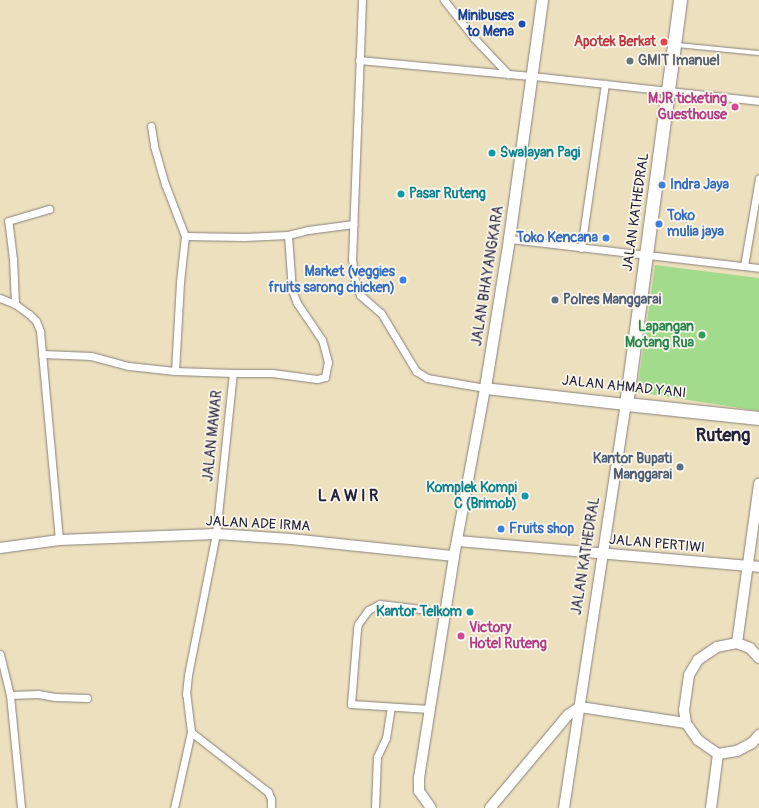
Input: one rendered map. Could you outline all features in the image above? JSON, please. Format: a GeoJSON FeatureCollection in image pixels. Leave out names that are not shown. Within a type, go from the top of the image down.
{"type":"FeatureCollection","features":[{"type":"Feature","properties":{"kind":"highway","name":"JALAN KATHEDRAL"},"geometry":{"type":"LineString","coordinates":[[626,404],[680,0]]}},
{"type":"Feature","properties":{"kind":"highway","name":"JALAN AHMAD YANI"},"geometry":{"type":"LineString","coordinates":[[626,404],[759,418]]}},
{"type":"Feature","properties":{"kind":"main road","name":"JALAN BHAYANGKARA"},"geometry":{"type":"LineString","coordinates":[[485,388],[533,76],[542,0]]}},
{"type":"Feature","properties":{"kind":"main road","name":"JALAN AHMAD YANI"},"geometry":{"type":"LineString","coordinates":[[485,388],[626,404]]}},
{"type":"Feature","properties":{"kind":"street"},"geometry":{"type":"LineString","coordinates":[[362,0],[352,259],[355,281],[360,295],[381,313],[416,371],[428,378],[485,388]]}},
{"type":"Feature","properties":{"kind":"street"},"geometry":{"type":"LineString","coordinates":[[444,0],[474,38],[508,74]]}},
{"type":"Feature","properties":{"kind":"street"},"geometry":{"type":"LineString","coordinates":[[359,60],[533,76],[759,101]]}},
{"type":"Feature","properties":{"kind":"street"},"geometry":{"type":"LineString","coordinates":[[581,248],[605,84]]}},
{"type":"Feature","properties":{"kind":"street"},"geometry":{"type":"LineString","coordinates":[[151,126],[154,146],[165,184],[185,236],[180,282],[175,371]]}},
{"type":"Feature","properties":{"kind":"street"},"geometry":{"type":"LineString","coordinates":[[744,266],[759,178]]}},
{"type":"Feature","properties":{"kind":"street"},"geometry":{"type":"LineString","coordinates":[[15,304],[13,259],[8,221],[49,209]]}},
{"type":"Feature","properties":{"kind":"street"},"geometry":{"type":"LineString","coordinates":[[185,236],[244,237],[288,235],[308,230],[354,224]]}},
{"type":"Feature","properties":{"kind":"street","name":"JALAN MAWAR"},"geometry":{"type":"LineString","coordinates":[[174,808],[191,732],[186,694],[188,675],[216,534],[233,373],[272,373],[317,379],[326,374],[328,362],[322,340],[297,303],[292,290],[288,235]]}},
{"type":"Feature","properties":{"kind":"street"},"geometry":{"type":"LineString","coordinates":[[509,239],[759,268]]}},
{"type":"Feature","properties":{"kind":"street"},"geometry":{"type":"LineString","coordinates":[[0,298],[15,304],[29,314],[38,325],[59,540]]}},
{"type":"Feature","properties":{"kind":"street"},"geometry":{"type":"LineString","coordinates":[[42,354],[91,356],[129,366],[175,371],[233,373]]}},
{"type":"Feature","properties":{"kind":"street","name":"JALAN BHAYANGKARA"},"geometry":{"type":"LineString","coordinates":[[431,808],[422,796],[418,785],[454,556],[485,388]]}},
{"type":"Feature","properties":{"kind":"street","name":"JALAN KATHEDRAL"},"geometry":{"type":"LineString","coordinates":[[564,808],[626,404]]}},
{"type":"Feature","properties":{"kind":"street"},"geometry":{"type":"LineString","coordinates":[[737,643],[759,484]]}},
{"type":"Feature","properties":{"kind":"street","name":"JALAN ADE IRMA"},"geometry":{"type":"LineString","coordinates":[[0,548],[59,540],[216,534],[291,539],[454,556]]}},
{"type":"Feature","properties":{"kind":"street","name":"JALAN PERTIWI"},"geometry":{"type":"LineString","coordinates":[[457,541],[759,567]]}},
{"type":"Feature","properties":{"kind":"street"},"geometry":{"type":"LineString","coordinates":[[429,710],[351,704],[358,624],[368,610],[380,604],[445,612]]}},
{"type":"Feature","properties":{"kind":"street"},"geometry":{"type":"LineString","coordinates":[[759,658],[750,648],[737,643],[717,647],[698,660],[688,675],[684,710],[686,723],[698,740],[718,754],[737,751],[752,743],[759,735]]}},
{"type":"Feature","properties":{"kind":"street"},"geometry":{"type":"LineString","coordinates":[[0,654],[10,695],[21,808]]}},
{"type":"Feature","properties":{"kind":"street"},"geometry":{"type":"LineString","coordinates":[[10,695],[42,694],[55,697],[87,698]]}},
{"type":"Feature","properties":{"kind":"street"},"geometry":{"type":"LineString","coordinates":[[376,808],[377,757],[386,738],[391,707]]}},
{"type":"Feature","properties":{"kind":"street"},"geometry":{"type":"LineString","coordinates":[[490,808],[568,715],[580,707],[686,723]]}},
{"type":"Feature","properties":{"kind":"street"},"geometry":{"type":"LineString","coordinates":[[191,732],[268,792],[271,799],[271,808]]}},
{"type":"Feature","properties":{"kind":"street"},"geometry":{"type":"LineString","coordinates":[[710,808],[718,754]]}},
{"type":"Feature","properties":{"kind":"lane"},"geometry":{"type":"LineString","coordinates":[[674,45],[759,53]]}},
{"type":"Feature","properties":{"kind":"green space","name":"Lapangan Motang Rua"},"geometry":{"type":"Polygon","coordinates":[[[655,265],[759,278],[759,411],[637,392],[655,265]]]}},
{"type":"Feature","properties":{"kind":"place","name":"Minibuses to Mena"},"geometry":{"type":"Point","coordinates":[522,24]}},
{"type":"Feature","properties":{"kind":"place","name":"Apotek Berkat"},"geometry":{"type":"Point","coordinates":[664,42]}},
{"type":"Feature","properties":{"kind":"place","name":"GMIT Imanuel"},"geometry":{"type":"Point","coordinates":[630,61]}},
{"type":"Feature","properties":{"kind":"place","name":"MJR ticketing Guesthouse"},"geometry":{"type":"Point","coordinates":[735,107]}},
{"type":"Feature","properties":{"kind":"place","name":"Swalayan Pagi"},"geometry":{"type":"Point","coordinates":[492,153]}},
{"type":"Feature","properties":{"kind":"place","name":"Indra Jaya"},"geometry":{"type":"Point","coordinates":[662,185]}},
{"type":"Feature","properties":{"kind":"place","name":"Pasar Ruteng"},"geometry":{"type":"Point","coordinates":[401,194]}},
{"type":"Feature","properties":{"kind":"place","name":"Toko mulia jaya"},"geometry":{"type":"Point","coordinates":[659,224]}},
{"type":"Feature","properties":{"kind":"place","name":"Toko Kencana"},"geometry":{"type":"Point","coordinates":[606,238]}},
{"type":"Feature","properties":{"kind":"place","name":"Market (veggies fruits sarong chicken)"},"geometry":{"type":"Point","coordinates":[403,280]}},
{"type":"Feature","properties":{"kind":"place","name":"Polres Manggarai"},"geometry":{"type":"Point","coordinates":[555,300]}},
{"type":"Feature","properties":{"kind":"place","name":"Lapangan Motang Rua"},"geometry":{"type":"Point","coordinates":[702,335]}},
{"type":"Feature","properties":{"kind":"place","name":"Kantor Bupati Manggarai"},"geometry":{"type":"Point","coordinates":[680,467]}},
{"type":"Feature","properties":{"kind":"place","name":"Komplek Kompi C (Brimob)"},"geometry":{"type":"Point","coordinates":[525,496]}},
{"type":"Feature","properties":{"kind":"place","name":"Fruits shop"},"geometry":{"type":"Point","coordinates":[501,529]}},
{"type":"Feature","properties":{"kind":"place","name":"Kantor Telkom"},"geometry":{"type":"Point","coordinates":[470,612]}},
{"type":"Feature","properties":{"kind":"place","name":"Victory Hotel Ruteng"},"geometry":{"type":"Point","coordinates":[461,636]}},
{"type":"Feature","properties":{"kind":"district","name":"Ruteng"},"geometry":{"type":"Point","coordinates":[723,436]}},
{"type":"Feature","properties":{"kind":"district","name":"L A W I R"},"geometry":{"type":"Point","coordinates":[348,496]}}]}
